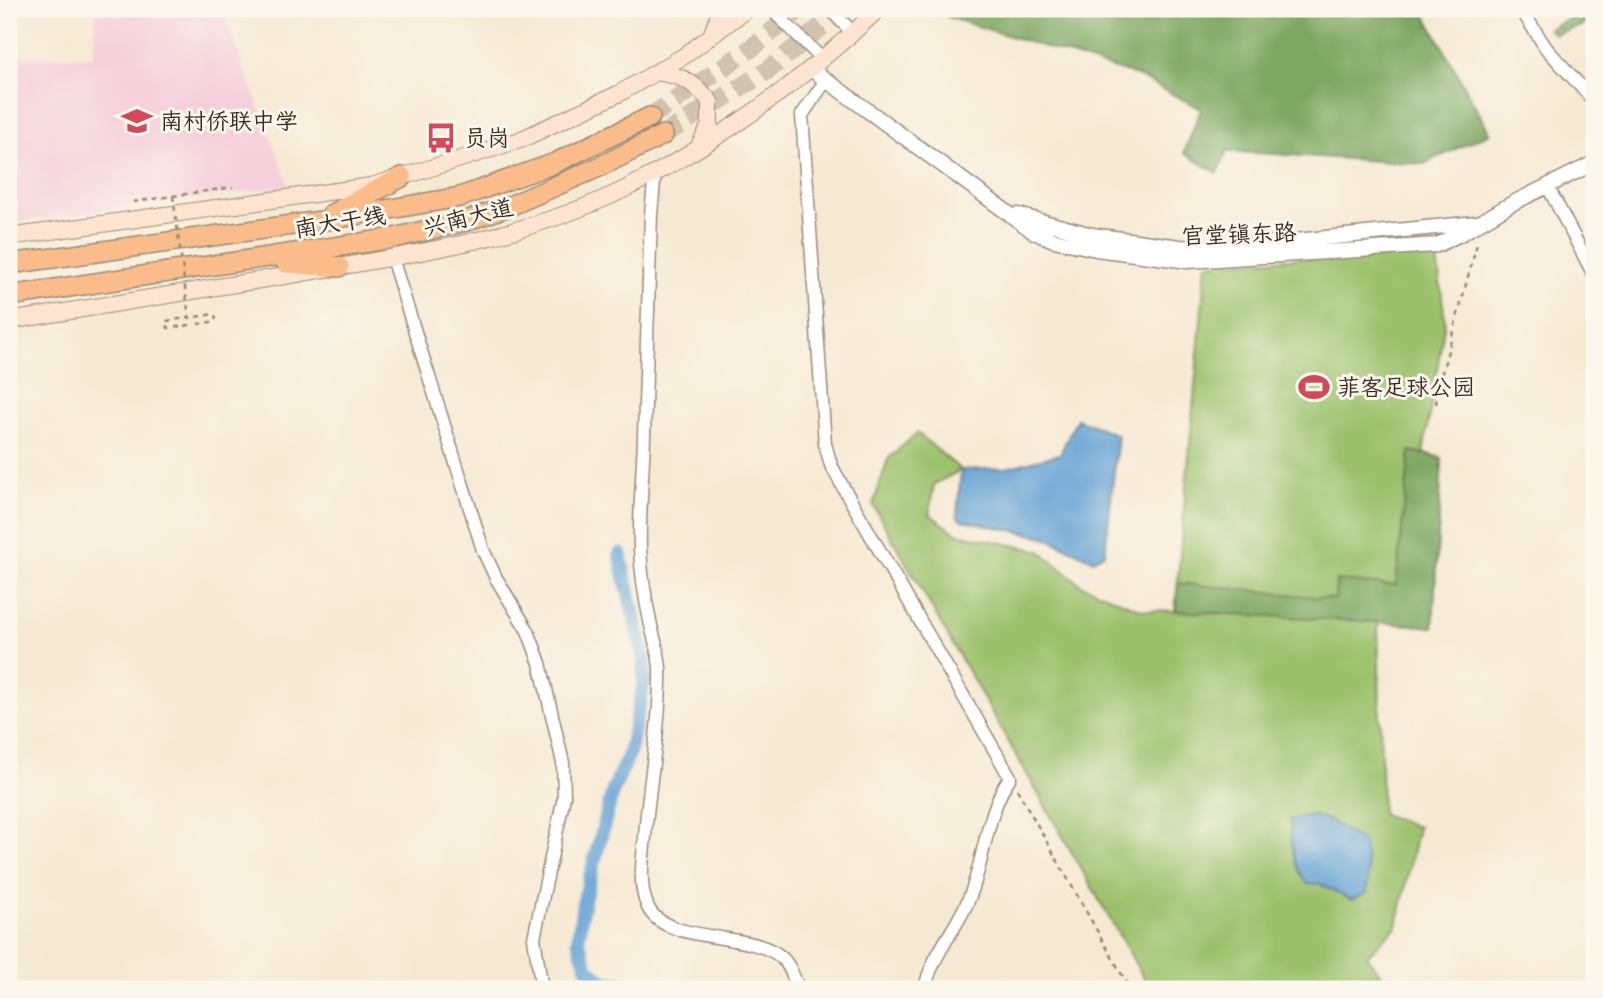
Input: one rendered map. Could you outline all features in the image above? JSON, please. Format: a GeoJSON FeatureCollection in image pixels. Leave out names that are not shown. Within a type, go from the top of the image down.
{"type":"FeatureCollection","features":[{"type":"Feature","properties":{"kind":"highway","name":"南大干线"},"geometry":{"type":"LineString","coordinates":[[9,264],[321,221],[460,197],[555,163],[650,117]]}},
{"type":"Feature","properties":{"kind":"highway","name":"南大干线"},"geometry":{"type":"LineString","coordinates":[[9,296],[394,238],[466,221],[550,189],[663,135]]}},
{"type":"Feature","properties":{"kind":"highway"},"geometry":{"type":"LineString","coordinates":[[321,221],[402,177]]}},
{"type":"Feature","properties":{"kind":"highway"},"geometry":{"type":"LineString","coordinates":[[247,261],[339,267]]}},
{"type":"Feature","properties":{"kind":"main road"},"geometry":{"type":"LineString","coordinates":[[710,37],[721,9]]}},
{"type":"Feature","properties":{"kind":"main road"},"geometry":{"type":"LineString","coordinates":[[9,237],[371,186],[402,177],[520,140],[579,113],[684,57],[747,9]]}},
{"type":"Feature","properties":{"kind":"main road","name":"兴南大道"},"geometry":{"type":"LineString","coordinates":[[9,321],[392,258],[541,222],[624,189],[756,112],[879,9]]}},
{"type":"Feature","properties":{"kind":"main road"},"geometry":{"type":"LineString","coordinates":[[656,72],[677,75],[695,84],[710,101],[710,125],[698,148]]}},
{"type":"Feature","properties":{"kind":"street"},"geometry":{"type":"LineString","coordinates":[[771,9],[816,64]]}},
{"type":"Feature","properties":{"kind":"street"},"geometry":{"type":"LineString","coordinates":[[830,9],[852,32]]}},
{"type":"Feature","properties":{"kind":"street"},"geometry":{"type":"LineString","coordinates":[[1521,9],[1546,48],[1594,101]]}},
{"type":"Feature","properties":{"kind":"street","name":"官堂镇东路"},"geometry":{"type":"LineString","coordinates":[[816,64],[826,80],[1034,232],[1054,240],[1096,249],[1188,261],[1437,245],[1594,163]]}},
{"type":"Feature","properties":{"kind":"street"},"geometry":{"type":"LineString","coordinates":[[826,80],[802,115],[825,444],[831,465],[843,487],[1010,777],[1000,792],[991,818],[970,897],[932,966],[925,989]]}},
{"type":"Feature","properties":{"kind":"street"},"geometry":{"type":"LineString","coordinates":[[655,172],[651,214],[640,549],[649,616],[660,664],[642,872],[643,889],[653,916],[668,924],[771,950],[782,958],[790,969],[798,989]]}},
{"type":"Feature","properties":{"kind":"street"},"geometry":{"type":"LineString","coordinates":[[1548,187],[1594,275]]}},
{"type":"Feature","properties":{"kind":"street"},"geometry":{"type":"LineString","coordinates":[[392,258],[483,550],[496,578],[528,631],[540,663],[563,763],[564,797],[534,938],[542,989]]}},
{"type":"Feature","properties":{"kind":"path"},"geometry":{"type":"LineString","coordinates":[[133,202],[233,187]]}},
{"type":"Feature","properties":{"kind":"path"},"geometry":{"type":"LineString","coordinates":[[173,196],[189,318]]}},
{"type":"Feature","properties":{"kind":"path"},"geometry":{"type":"LineString","coordinates":[[1436,404],[1439,384],[1478,242],[1477,223]]}},
{"type":"Feature","properties":{"kind":"path"},"geometry":{"type":"LineString","coordinates":[[190,325],[168,328],[166,321],[215,314],[216,321],[198,324]]}},
{"type":"Feature","properties":{"kind":"path"},"geometry":{"type":"LineString","coordinates":[[1010,777],[1130,989]]}},
{"type":"Feature","properties":{"kind":"shaded area","name":"南村侨联中学"},"geometry":{"type":"Polygon","coordinates":[[[96,9],[222,9],[289,186],[9,223],[9,57],[93,56],[96,9]]]}},
{"type":"Feature","properties":{"kind":"green space"},"geometry":{"type":"Polygon","coordinates":[[[942,9],[1422,9],[1490,133],[1424,164],[1227,151],[1218,173],[1184,153],[1201,109],[1138,76],[948,17],[942,9]]]}},
{"type":"Feature","properties":{"kind":"green space"},"geometry":{"type":"Polygon","coordinates":[[[1577,9],[1594,9],[1594,12],[1581,26],[1554,34],[1548,29],[1578,14],[1577,9]]]}},
{"type":"Feature","properties":{"kind":"green space"},"geometry":{"type":"Polygon","coordinates":[[[1436,250],[1445,321],[1423,453],[1442,458],[1433,627],[1378,622],[1382,814],[1418,827],[1397,926],[1367,956],[1389,985],[1402,989],[1150,989],[873,505],[888,459],[917,433],[961,470],[934,484],[929,514],[956,533],[1040,551],[1081,585],[1142,610],[1175,611],[1206,264],[1436,250]]]}},
{"type":"Feature","properties":{"kind":"green space"},"geometry":{"type":"Polygon","coordinates":[[[1410,451],[1442,458],[1433,627],[1176,611],[1178,583],[1335,599],[1336,581],[1396,585],[1410,451]]]}},
{"type":"Feature","properties":{"kind":"water"},"geometry":{"type":"Polygon","coordinates":[[[1077,419],[1118,435],[1105,553],[1093,560],[1045,537],[962,520],[957,516],[961,470],[1006,468],[1060,454],[1077,419]]]}},
{"type":"Feature","properties":{"kind":"water"},"geometry":{"type":"Polygon","coordinates":[[[1311,815],[1330,821],[1364,842],[1368,874],[1367,893],[1351,900],[1318,883],[1308,885],[1293,854],[1290,820],[1311,815]]]}},
{"type":"Feature","properties":{"kind":"waterway"},"geometry":{"type":"LineString","coordinates":[[620,554],[644,659],[644,682],[629,754],[613,790],[583,904],[578,940],[588,969],[604,982],[657,989]]}},
{"type":"Feature","properties":{"kind":"tunnel"},"geometry":{"type":"LineString","coordinates":[[650,117],[753,47],[800,9]]}},
{"type":"Feature","properties":{"kind":"tunnel"},"geometry":{"type":"LineString","coordinates":[[663,135],[767,71],[843,9]]}},
{"type":"Feature","properties":{"kind":"place","name":"南村侨联中学"},"geometry":{"type":"Point","coordinates":[137,121]}},
{"type":"Feature","properties":{"kind":"place","name":"员岗"},"geometry":{"type":"Point","coordinates":[441,138]}},
{"type":"Feature","properties":{"kind":"place","name":"菲客足球公园"},"geometry":{"type":"Point","coordinates":[1314,387]}}]}
